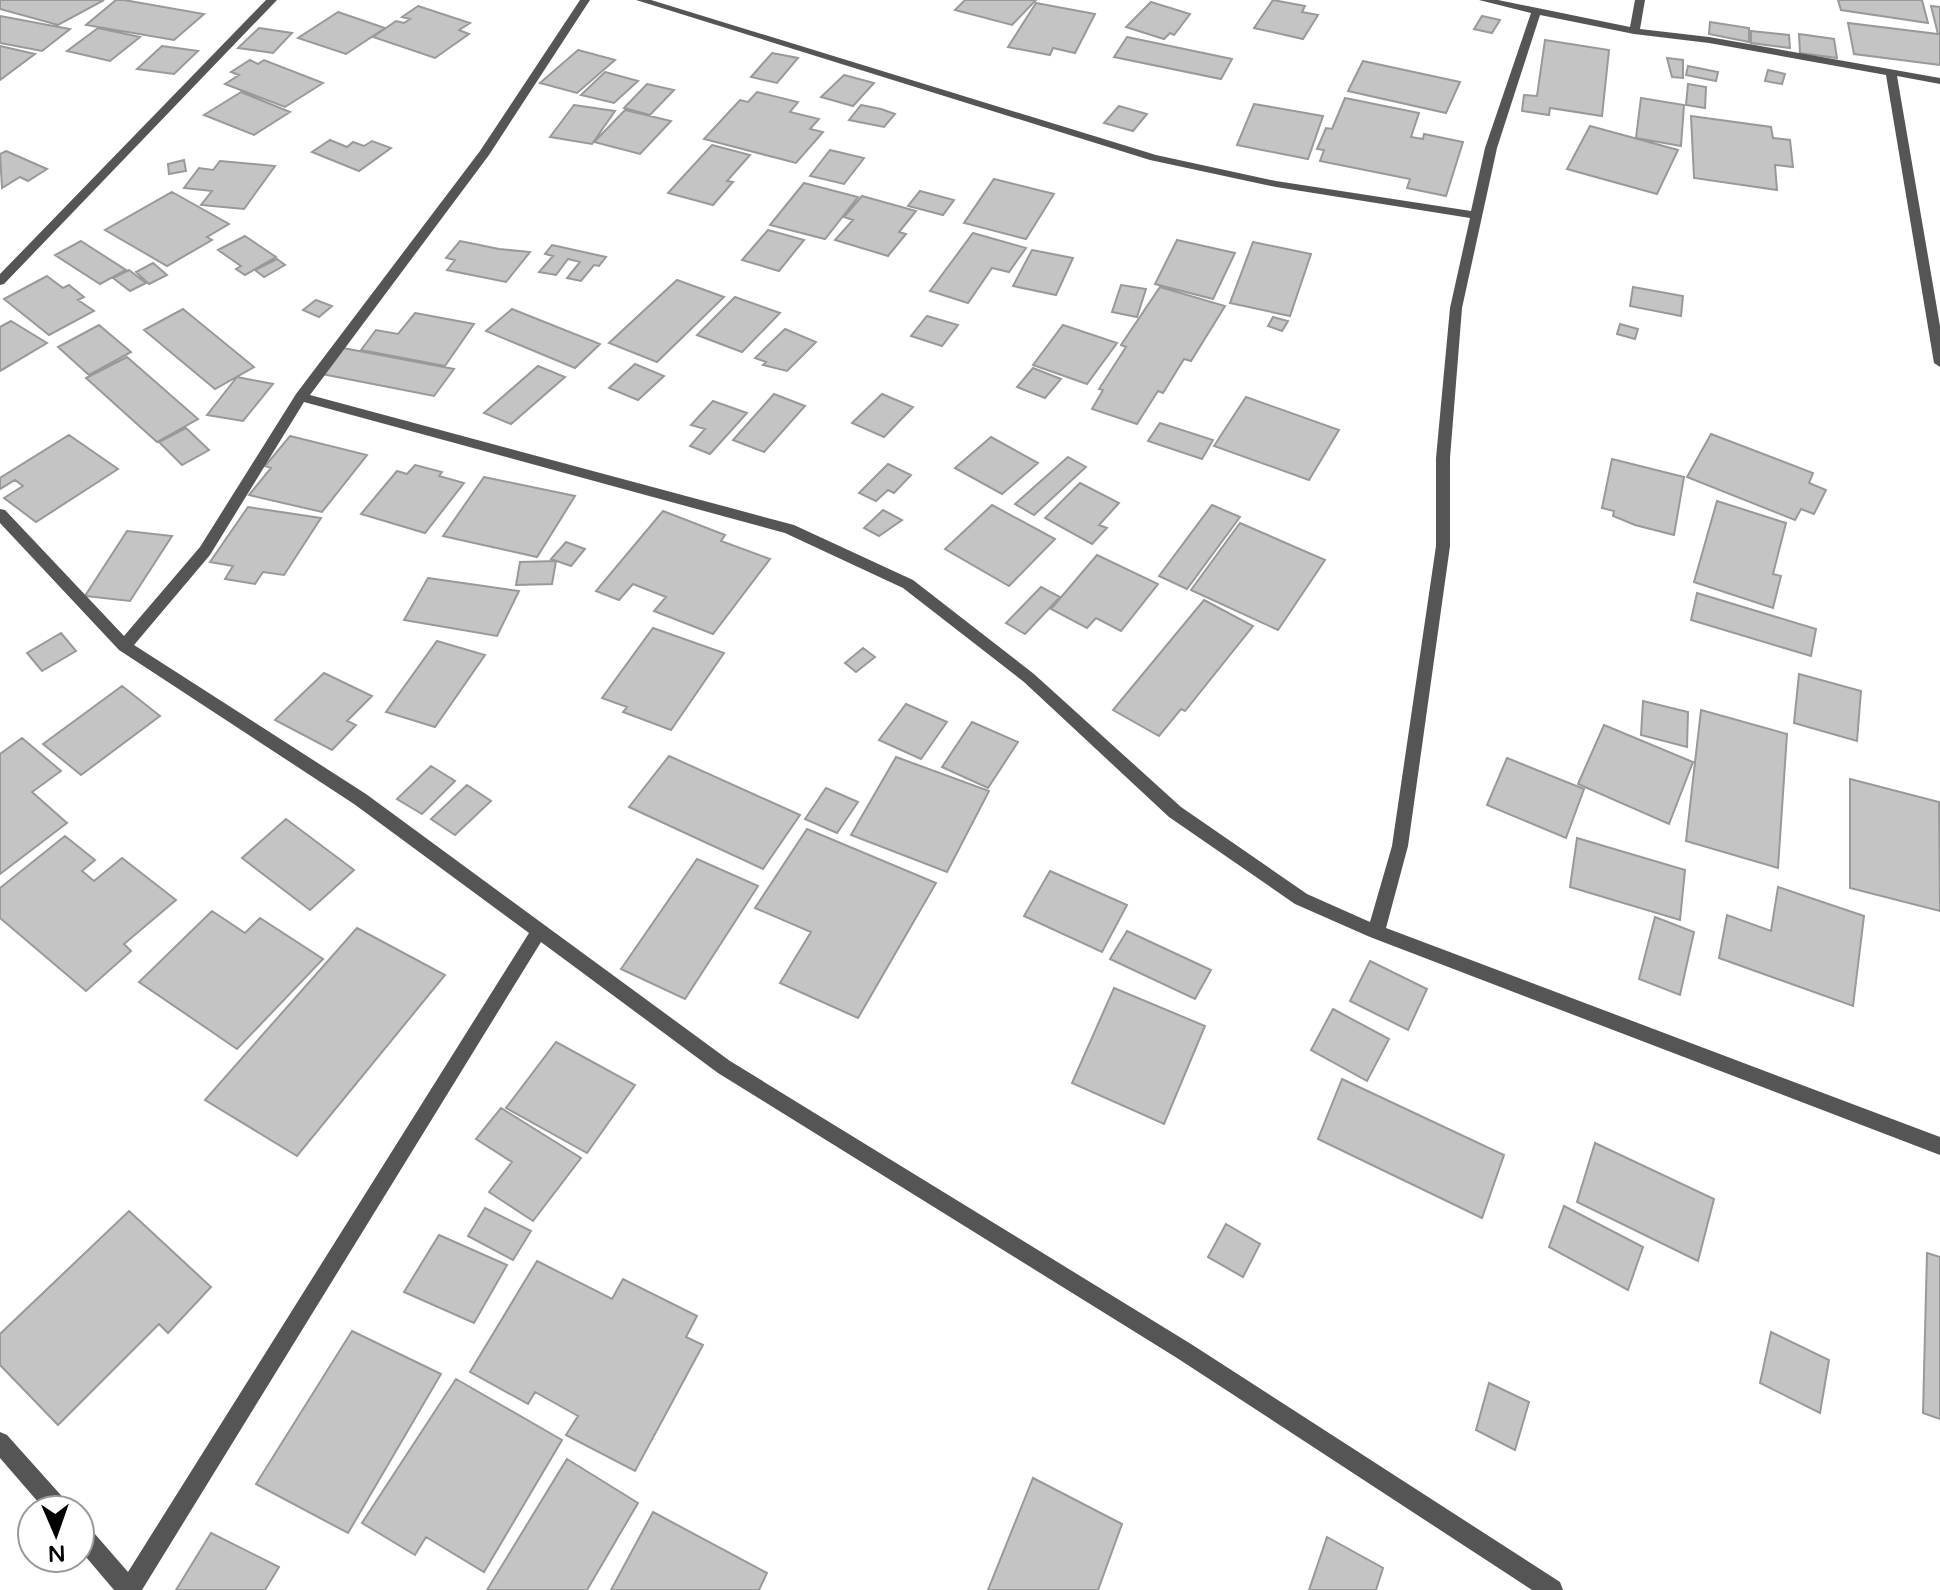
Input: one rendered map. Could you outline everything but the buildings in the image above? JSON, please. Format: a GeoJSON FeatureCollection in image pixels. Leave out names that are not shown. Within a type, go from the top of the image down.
{"type":"FeatureCollection","features":[{"type":"Feature","properties":{"kind":"street"},"geometry":{"type":"LineString","coordinates":[[0,281],[272,0]]}},
{"type":"Feature","properties":{"kind":"street"},"geometry":{"type":"LineString","coordinates":[[124,646],[205,551],[301,397],[485,153],[585,0]]}},
{"type":"Feature","properties":{"kind":"street"},"geometry":{"type":"LineString","coordinates":[[641,0],[1154,158],[1276,184],[1475,215]]}},
{"type":"Feature","properties":{"kind":"street"},"geometry":{"type":"LineString","coordinates":[[1484,0],[1634,31],[1709,40],[1940,81]]}},
{"type":"Feature","properties":{"kind":"street"},"geometry":{"type":"LineString","coordinates":[[1634,31],[1640,0]]}},
{"type":"Feature","properties":{"kind":"street"},"geometry":{"type":"LineString","coordinates":[[1376,932],[1400,846],[1443,546],[1443,458],[1456,308],[1503,103],[1536,12]]}},
{"type":"Feature","properties":{"kind":"street"},"geometry":{"type":"LineString","coordinates":[[1891,74],[1940,363]]}},
{"type":"Feature","properties":{"kind":"street"},"geometry":{"type":"LineString","coordinates":[[301,397],[789,529],[908,584],[1029,678],[1175,812],[1301,899],[1376,932],[1940,1146]]}},
{"type":"Feature","properties":{"kind":"street"},"geometry":{"type":"LineString","coordinates":[[0,514],[124,646],[360,799],[724,1067],[1184,1351],[1552,1590]]}},
{"type":"Feature","properties":{"kind":"street"},"geometry":{"type":"LineString","coordinates":[[96,1552],[129,1590],[538,933]]}},
{"type":"Feature","properties":{"kind":"street"},"geometry":{"type":"LineString","coordinates":[[0,1442],[45,1494]]}}]}
